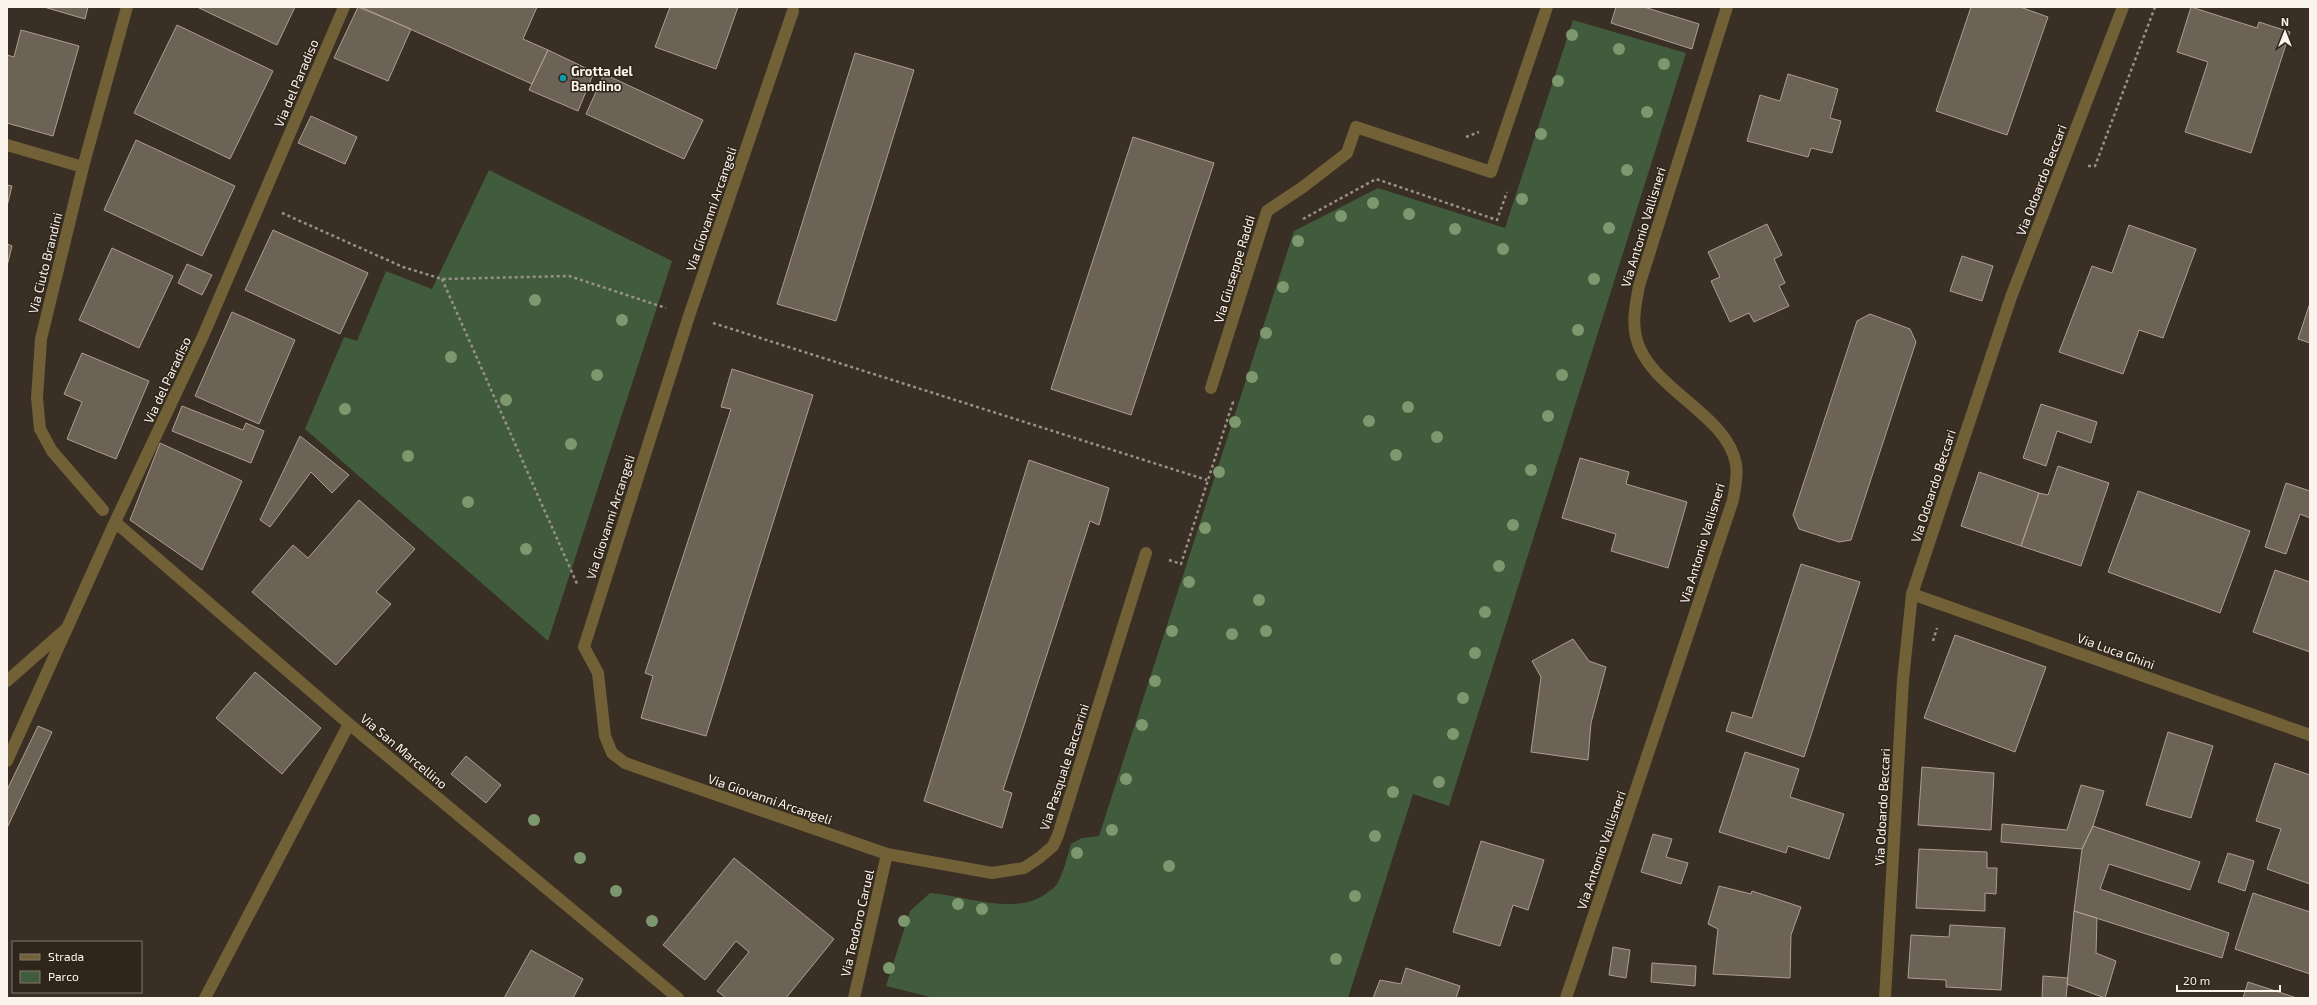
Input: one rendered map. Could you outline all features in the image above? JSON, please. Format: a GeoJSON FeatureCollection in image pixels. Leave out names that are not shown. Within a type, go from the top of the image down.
{"type":"FeatureCollection","features":[{"type":"Feature","properties":{"kind":"street","name":"Via Ciuto Brandini"},"geometry":{"type":"LineString","coordinates":[[103,510],[52,451],[40,429],[37,398],[41,339],[83,167],[127,7]]}},
{"type":"Feature","properties":{"kind":"street","name":"Via del Paradiso"},"geometry":{"type":"LineString","coordinates":[[7,761],[115,522],[203,336],[344,7]]}},
{"type":"Feature","properties":{"kind":"street","name":"Via Giuseppe Raddi"},"geometry":{"type":"LineString","coordinates":[[1211,388],[1267,211],[1303,187],[1347,153],[1356,127],[1491,172],[1547,7]]}},
{"type":"Feature","properties":{"kind":"street","name":"Via Antonio Vallisneri"},"geometry":{"type":"LineString","coordinates":[[1566,998],[1733,500],[1736,481],[1736,463],[1722,434],[1653,369],[1643,356],[1635,337],[1635,312],[1639,286],[1727,7]]}},
{"type":"Feature","properties":{"kind":"street","name":"Via Odoardo Beccari"},"geometry":{"type":"LineString","coordinates":[[1885,998],[1903,680],[1912,594],[2011,297],[2124,7]]}},
{"type":"Feature","properties":{"kind":"street","name":"Via Giovanni Arcangeli"},"geometry":{"type":"LineString","coordinates":[[793,12],[689,316],[584,647],[598,673],[605,736],[612,753],[625,763],[887,854]]}},
{"type":"Feature","properties":{"kind":"street"},"geometry":{"type":"LineString","coordinates":[[7,145],[83,167]]}},
{"type":"Feature","properties":{"kind":"street","name":"Via San Marcellino"},"geometry":{"type":"LineString","coordinates":[[115,522],[349,724],[678,998]]}},
{"type":"Feature","properties":{"kind":"street","name":"Via Pasquale Baccarini"},"geometry":{"type":"LineString","coordinates":[[887,854],[992,873],[1024,868],[1053,846],[1058,835],[1146,553]]}},
{"type":"Feature","properties":{"kind":"street","name":"Via Luca Ghini"},"geometry":{"type":"LineString","coordinates":[[1912,594],[2310,735]]}},
{"type":"Feature","properties":{"kind":"street"},"geometry":{"type":"LineString","coordinates":[[7,681],[66,629]]}},
{"type":"Feature","properties":{"kind":"street"},"geometry":{"type":"LineString","coordinates":[[205,998],[349,724]]}},
{"type":"Feature","properties":{"kind":"street","name":"Via Teodoro Caruel"},"geometry":{"type":"LineString","coordinates":[[854,998],[887,854]]}},
{"type":"Feature","properties":{"kind":"path"},"geometry":{"type":"LineString","coordinates":[[2083,167],[2095,166],[2155,7]]}},
{"type":"Feature","properties":{"kind":"path"},"geometry":{"type":"LineString","coordinates":[[1296,223],[1376,179],[1497,220],[1507,190]]}},
{"type":"Feature","properties":{"kind":"path"},"geometry":{"type":"LineString","coordinates":[[259,203],[403,267],[442,279],[569,276],[689,316],[1207,480]]}},
{"type":"Feature","properties":{"kind":"path"},"geometry":{"type":"LineString","coordinates":[[442,279],[593,619]]}},
{"type":"Feature","properties":{"kind":"path"},"geometry":{"type":"LineString","coordinates":[[1211,388],[1233,402]]}},
{"type":"Feature","properties":{"kind":"path"},"geometry":{"type":"LineString","coordinates":[[1146,553],[1181,564],[1207,480],[1236,395]]}},
{"type":"Feature","properties":{"kind":"path"},"geometry":{"type":"LineString","coordinates":[[1933,643],[1938,621]]}},
{"type":"Feature","properties":{"kind":"green space"},"geometry":{"type":"Polygon","coordinates":[[[1573,20],[1686,53],[1449,806],[1413,794],[1348,998],[934,998],[886,986],[910,911],[930,893],[976,901],[1007,904],[1022,903],[1036,899],[1057,884],[1071,844],[1082,838],[1099,836],[1294,231],[1378,188],[1505,228],[1573,20]]]}},
{"type":"Feature","properties":{"kind":"green space"},"geometry":{"type":"Polygon","coordinates":[[[489,170],[672,261],[548,641],[305,429],[344,337],[357,341],[386,271],[432,289],[489,170]]]}},
{"type":"Feature","properties":{"kind":"building"},"geometry":{"type":"Polygon","coordinates":[[[44,7],[88,7],[85,19],[44,7]]]}},
{"type":"Feature","properties":{"kind":"building"},"geometry":{"type":"Polygon","coordinates":[[[197,7],[295,7],[277,45],[197,7]]]}},
{"type":"Feature","properties":{"kind":"building"},"geometry":{"type":"Polygon","coordinates":[[[358,7],[411,29],[388,81],[334,58],[358,7]]]}},
{"type":"Feature","properties":{"kind":"building"},"geometry":{"type":"Polygon","coordinates":[[[361,7],[537,7],[523,39],[548,50],[532,84],[361,7]]]}},
{"type":"Feature","properties":{"kind":"building"},"geometry":{"type":"Polygon","coordinates":[[[670,7],[738,7],[716,69],[655,47],[670,7]]]}},
{"type":"Feature","properties":{"kind":"building"},"geometry":{"type":"Polygon","coordinates":[[[1616,7],[1644,7],[1699,24],[1692,49],[1611,23],[1616,7]]]}},
{"type":"Feature","properties":{"kind":"building"},"geometry":{"type":"Polygon","coordinates":[[[1971,7],[2020,7],[2048,17],[2007,135],[1936,111],[1971,7]]]}},
{"type":"Feature","properties":{"kind":"building"},"geometry":{"type":"Polygon","coordinates":[[[2191,7],[2257,28],[2259,22],[2290,32],[2251,153],[2185,132],[2208,62],[2177,52],[2191,7]]]}},
{"type":"Feature","properties":{"kind":"building"},"geometry":{"type":"Polygon","coordinates":[[[177,25],[273,71],[230,159],[134,113],[177,25]]]}},
{"type":"Feature","properties":{"kind":"building"},"geometry":{"type":"Polygon","coordinates":[[[21,30],[79,46],[53,136],[7,123],[7,55],[14,57],[21,30]]]}},
{"type":"Feature","properties":{"kind":"building","name":"Grotta del Bandino"},"geometry":{"type":"Polygon","coordinates":[[[548,50],[594,72],[578,111],[529,90],[548,50]]]}},
{"type":"Feature","properties":{"kind":"building"},"geometry":{"type":"Polygon","coordinates":[[[855,53],[914,70],[836,321],[777,304],[855,53]]]}},
{"type":"Feature","properties":{"kind":"building"},"geometry":{"type":"Polygon","coordinates":[[[604,74],[703,120],[684,159],[586,114],[604,74]]]}},
{"type":"Feature","properties":{"kind":"building"},"geometry":{"type":"Polygon","coordinates":[[[1788,74],[1838,89],[1830,118],[1841,121],[1832,153],[1811,148],[1808,157],[1747,141],[1760,95],[1780,101],[1788,74]]]}},
{"type":"Feature","properties":{"kind":"building"},"geometry":{"type":"Polygon","coordinates":[[[311,116],[357,137],[345,164],[298,143],[311,116]]]}},
{"type":"Feature","properties":{"kind":"building"},"geometry":{"type":"Polygon","coordinates":[[[1133,137],[1214,163],[1131,415],[1051,389],[1133,137]]]}},
{"type":"Feature","properties":{"kind":"building"},"geometry":{"type":"Polygon","coordinates":[[[136,140],[235,186],[202,256],[104,210],[136,140]]]}},
{"type":"Feature","properties":{"kind":"building"},"geometry":{"type":"Polygon","coordinates":[[[7,185],[12,186],[7,206],[7,185]]]}},
{"type":"Feature","properties":{"kind":"building"},"geometry":{"type":"Polygon","coordinates":[[[1767,224],[1782,255],[1774,259],[1785,283],[1779,286],[1789,306],[1754,322],[1749,313],[1730,322],[1711,281],[1720,277],[1708,252],[1767,224]]]}},
{"type":"Feature","properties":{"kind":"building"},"geometry":{"type":"Polygon","coordinates":[[[2129,225],[2196,249],[2163,338],[2139,330],[2123,374],[2059,352],[2092,266],[2112,273],[2129,225]]]}},
{"type":"Feature","properties":{"kind":"building"},"geometry":{"type":"Polygon","coordinates":[[[273,230],[368,273],[340,334],[245,290],[273,230]]]}},
{"type":"Feature","properties":{"kind":"building"},"geometry":{"type":"Polygon","coordinates":[[[7,244],[12,246],[7,266],[7,244]]]}},
{"type":"Feature","properties":{"kind":"building"},"geometry":{"type":"Polygon","coordinates":[[[112,248],[173,276],[139,348],[79,320],[112,248]]]}},
{"type":"Feature","properties":{"kind":"building"},"geometry":{"type":"Polygon","coordinates":[[[1962,256],[1993,266],[1982,301],[1950,291],[1962,256]]]}},
{"type":"Feature","properties":{"kind":"building"},"geometry":{"type":"Polygon","coordinates":[[[187,264],[212,275],[202,295],[178,283],[187,264]]]}},
{"type":"Feature","properties":{"kind":"building"},"geometry":{"type":"Polygon","coordinates":[[[2310,303],[2310,343],[2298,339],[2310,303]]]}},
{"type":"Feature","properties":{"kind":"building"},"geometry":{"type":"Polygon","coordinates":[[[232,312],[295,340],[259,424],[195,396],[232,312]]]}},
{"type":"Feature","properties":{"kind":"building"},"geometry":{"type":"Polygon","coordinates":[[[1870,314],[1910,329],[1916,342],[1851,540],[1839,542],[1799,529],[1793,515],[1857,321],[1870,314]]]}},
{"type":"Feature","properties":{"kind":"building"},"geometry":{"type":"Polygon","coordinates":[[[82,353],[149,381],[116,459],[67,439],[82,402],[64,394],[82,353]]]}},
{"type":"Feature","properties":{"kind":"building"},"geometry":{"type":"Polygon","coordinates":[[[732,369],[813,395],[706,736],[641,718],[653,676],[645,673],[731,409],[721,407],[732,369]]]}},
{"type":"Feature","properties":{"kind":"building"},"geometry":{"type":"Polygon","coordinates":[[[2041,404],[2097,422],[2091,443],[2057,431],[2046,466],[2023,458],[2041,404]]]}},
{"type":"Feature","properties":{"kind":"building"},"geometry":{"type":"Polygon","coordinates":[[[182,406],[243,430],[246,423],[264,431],[251,463],[172,431],[182,406]]]}},
{"type":"Feature","properties":{"kind":"building"},"geometry":{"type":"Polygon","coordinates":[[[300,436],[349,475],[332,493],[311,472],[270,527],[260,520],[300,436]]]}},
{"type":"Feature","properties":{"kind":"building"},"geometry":{"type":"Polygon","coordinates":[[[160,443],[242,481],[202,570],[130,520],[160,443]]]}},
{"type":"Feature","properties":{"kind":"building"},"geometry":{"type":"Polygon","coordinates":[[[1580,458],[1629,472],[1626,484],[1687,502],[1668,568],[1611,551],[1616,534],[1562,518],[1580,458]]]}},
{"type":"Feature","properties":{"kind":"building"},"geometry":{"type":"Polygon","coordinates":[[[1029,460],[1109,488],[1099,525],[1090,521],[1003,790],[1012,793],[1002,828],[924,801],[1029,460]]]}},
{"type":"Feature","properties":{"kind":"building"},"geometry":{"type":"Polygon","coordinates":[[[2058,466],[2109,483],[2081,566],[2021,546],[2039,493],[2048,495],[2058,466]]]}},
{"type":"Feature","properties":{"kind":"building"},"geometry":{"type":"Polygon","coordinates":[[[1979,472],[2039,493],[2021,546],[1961,526],[1979,472]]]}},
{"type":"Feature","properties":{"kind":"building"},"geometry":{"type":"Polygon","coordinates":[[[2286,483],[2310,491],[2310,518],[2300,514],[2286,554],[2265,547],[2286,483]]]}},
{"type":"Feature","properties":{"kind":"building"},"geometry":{"type":"Polygon","coordinates":[[[2138,491],[2250,531],[2220,613],[2108,572],[2138,491]]]}},
{"type":"Feature","properties":{"kind":"building"},"geometry":{"type":"Polygon","coordinates":[[[359,500],[415,549],[376,592],[391,604],[336,665],[252,592],[293,545],[308,558],[359,500]]]}},
{"type":"Feature","properties":{"kind":"building"},"geometry":{"type":"Polygon","coordinates":[[[1801,564],[1860,582],[1804,757],[1726,731],[1732,712],[1752,718],[1801,564]]]}},
{"type":"Feature","properties":{"kind":"building"},"geometry":{"type":"Polygon","coordinates":[[[2275,570],[2310,582],[2310,652],[2253,632],[2275,570]]]}},
{"type":"Feature","properties":{"kind":"building"},"geometry":{"type":"Polygon","coordinates":[[[1955,635],[2046,667],[2015,752],[1924,718],[1955,635]]]}},
{"type":"Feature","properties":{"kind":"building"},"geometry":{"type":"Polygon","coordinates":[[[1573,639],[1589,661],[1606,667],[1591,723],[1588,760],[1531,752],[1541,677],[1532,661],[1573,639]]]}},
{"type":"Feature","properties":{"kind":"building"},"geometry":{"type":"Polygon","coordinates":[[[255,672],[321,728],[282,774],[216,718],[255,672]]]}},
{"type":"Feature","properties":{"kind":"building"},"geometry":{"type":"Polygon","coordinates":[[[38,726],[52,732],[7,828],[7,790],[38,726]]]}},
{"type":"Feature","properties":{"kind":"building"},"geometry":{"type":"Polygon","coordinates":[[[2168,732],[2213,746],[2191,818],[2146,805],[2168,732]]]}},
{"type":"Feature","properties":{"kind":"building"},"geometry":{"type":"Polygon","coordinates":[[[1745,752],[1799,769],[1790,797],[1844,814],[1829,859],[1788,846],[1786,853],[1719,832],[1745,752]]]}},
{"type":"Feature","properties":{"kind":"building"},"geometry":{"type":"Polygon","coordinates":[[[466,756],[501,785],[486,803],[451,774],[466,756]]]}},
{"type":"Feature","properties":{"kind":"building"},"geometry":{"type":"Polygon","coordinates":[[[2275,763],[2310,775],[2310,884],[2267,869],[2281,829],[2256,821],[2275,763]]]}},
{"type":"Feature","properties":{"kind":"building"},"geometry":{"type":"Polygon","coordinates":[[[1922,767],[1994,773],[1991,830],[1918,825],[1922,767]]]}},
{"type":"Feature","properties":{"kind":"building"},"geometry":{"type":"Polygon","coordinates":[[[2081,785],[2104,791],[2093,826],[2082,849],[2001,842],[2002,824],[2067,830],[2081,785]]]}},
{"type":"Feature","properties":{"kind":"building"},"geometry":{"type":"Polygon","coordinates":[[[2093,826],[2200,862],[2190,890],[2109,864],[2100,889],[2229,933],[2222,958],[2074,911],[2082,849],[2093,826]]]}},
{"type":"Feature","properties":{"kind":"building"},"geometry":{"type":"Polygon","coordinates":[[[1653,834],[1672,839],[1666,857],[1688,863],[1681,884],[1641,872],[1653,834]]]}},
{"type":"Feature","properties":{"kind":"building"},"geometry":{"type":"Polygon","coordinates":[[[1481,841],[1544,860],[1528,910],[1513,905],[1500,946],[1453,932],[1481,841]]]}},
{"type":"Feature","properties":{"kind":"building"},"geometry":{"type":"Polygon","coordinates":[[[1919,849],[1987,852],[1987,868],[1997,868],[1996,894],[1985,893],[1985,911],[1916,908],[1919,849]]]}},
{"type":"Feature","properties":{"kind":"building"},"geometry":{"type":"Polygon","coordinates":[[[2228,853],[2254,861],[2245,891],[2218,882],[2228,853]]]}},
{"type":"Feature","properties":{"kind":"building"},"geometry":{"type":"Polygon","coordinates":[[[734,858],[834,939],[786,998],[726,998],[717,991],[749,952],[736,941],[705,980],[663,945],[734,858]]]}},
{"type":"Feature","properties":{"kind":"building"},"geometry":{"type":"Polygon","coordinates":[[[1719,886],[1751,894],[1752,891],[1801,907],[1791,935],[1790,978],[1713,974],[1718,929],[1708,924],[1719,886]]]}},
{"type":"Feature","properties":{"kind":"building"},"geometry":{"type":"Polygon","coordinates":[[[2253,893],[2310,912],[2310,974],[2235,949],[2253,893]]]}},
{"type":"Feature","properties":{"kind":"building"},"geometry":{"type":"Polygon","coordinates":[[[2074,911],[2097,918],[2096,953],[2116,961],[2105,998],[2067,984],[2074,911]]]}},
{"type":"Feature","properties":{"kind":"building"},"geometry":{"type":"Polygon","coordinates":[[[1950,925],[2005,928],[2001,990],[1946,987],[1946,980],[1908,978],[1911,935],[1949,937],[1950,925]]]}},
{"type":"Feature","properties":{"kind":"building"},"geometry":{"type":"Polygon","coordinates":[[[1613,947],[1630,950],[1626,978],[1609,975],[1613,947]]]}},
{"type":"Feature","properties":{"kind":"building"},"geometry":{"type":"Polygon","coordinates":[[[531,950],[583,979],[573,998],[504,998],[531,950]]]}},
{"type":"Feature","properties":{"kind":"building"},"geometry":{"type":"Polygon","coordinates":[[[1652,963],[1696,966],[1695,986],[1651,982],[1652,963]]]}},
{"type":"Feature","properties":{"kind":"building"},"geometry":{"type":"Polygon","coordinates":[[[1406,968],[1460,986],[1456,998],[1373,998],[1380,980],[1401,984],[1406,968]]]}},
{"type":"Feature","properties":{"kind":"building"},"geometry":{"type":"Polygon","coordinates":[[[2043,976],[2068,978],[2066,998],[2042,998],[2043,976]]]}},
{"type":"Feature","properties":{"kind":"building"},"geometry":{"type":"Polygon","coordinates":[[[2248,982],[2297,998],[2243,998],[2248,982]]]}},
{"type":"Feature","properties":{"kind":"place","name":"Grotta del Bandino"},"geometry":{"type":"Point","coordinates":[563,78]}}]}
